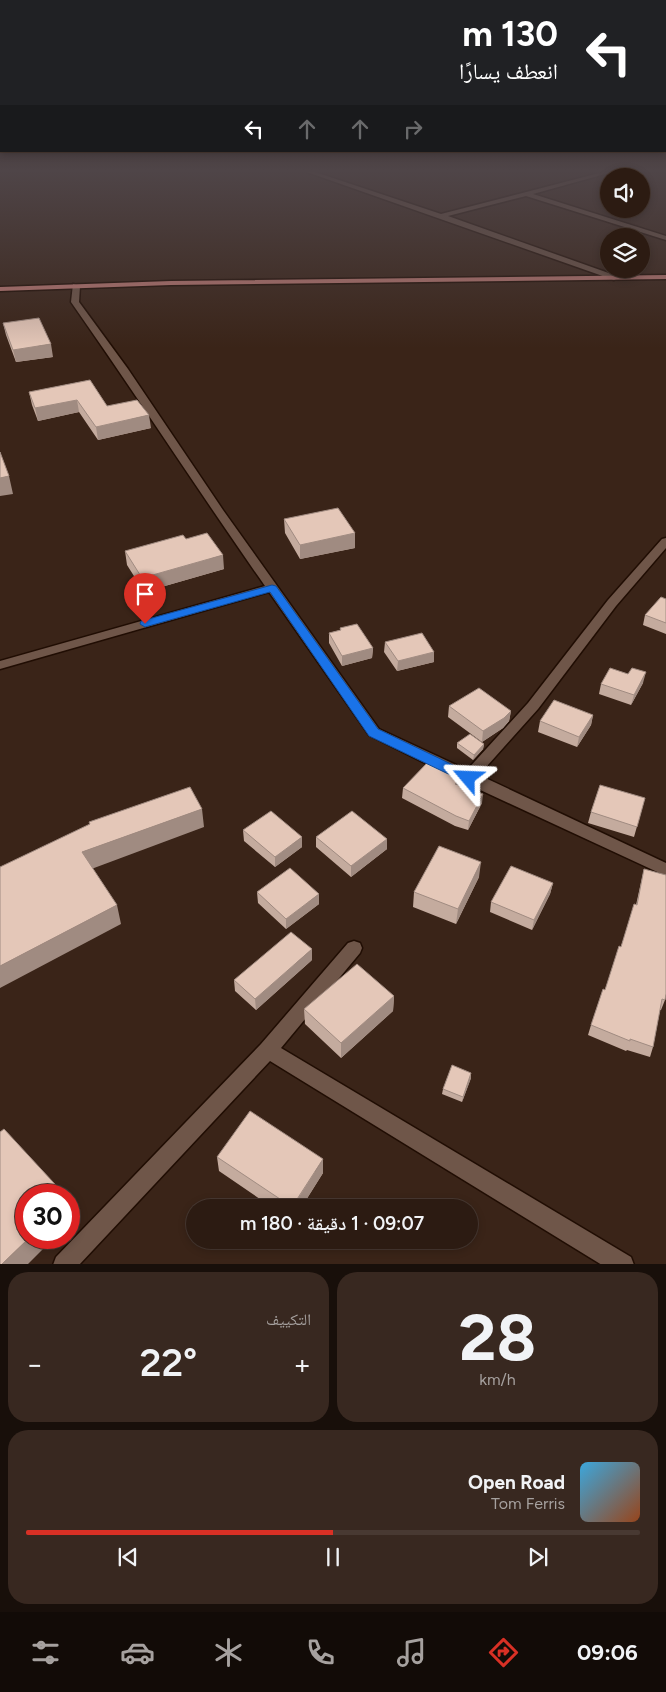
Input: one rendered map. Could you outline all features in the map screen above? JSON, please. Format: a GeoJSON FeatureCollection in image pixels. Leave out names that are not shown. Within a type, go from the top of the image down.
{"type":"FeatureCollection","features":[{"type":"Feature","properties":{"kind":"main road"},"geometry":{"type":"LineString","coordinates":[[650,277],[666,277]]}},
{"type":"Feature","properties":{"kind":"main road"},"geometry":{"type":"LineString","coordinates":[[0,289],[171,284],[614,278]]}},
{"type":"Feature","properties":{"kind":"street"},"geometry":{"type":"LineString","coordinates":[[480,230],[600,273]]}},
{"type":"Feature","properties":{"kind":"street"},"geometry":{"type":"LineString","coordinates":[[641,230],[666,238]]}},
{"type":"Feature","properties":{"kind":"street"},"geometry":{"type":"LineString","coordinates":[[76,286],[75,302],[272,588],[374,732],[666,870]]}},
{"type":"Feature","properties":{"kind":"street"},"geometry":{"type":"LineString","coordinates":[[468,778],[533,706],[612,603],[666,541]]}},
{"type":"Feature","properties":{"kind":"street"},"geometry":{"type":"LineString","coordinates":[[0,664],[272,588]]}},
{"type":"Feature","properties":{"kind":"street"},"geometry":{"type":"LineString","coordinates":[[64,1264],[268,1050],[354,948]]}},
{"type":"Feature","properties":{"kind":"street"},"geometry":{"type":"LineString","coordinates":[[268,1050],[623,1264]]}},
{"type":"Feature","properties":{"kind":"building"},"geometry":{"type":"Polygon","coordinates":[[[39,318],[51,344],[13,350],[3,323],[39,318]]]}},
{"type":"Feature","properties":{"kind":"building"},"geometry":{"type":"Polygon","coordinates":[[[90,380],[107,406],[137,400],[149,415],[96,427],[77,400],[35,408],[29,392],[90,380]]]}},
{"type":"Feature","properties":{"kind":"building"},"geometry":{"type":"Polygon","coordinates":[[[0,452],[9,476],[0,478],[0,452]]]}},
{"type":"Feature","properties":{"kind":"building"},"geometry":{"type":"Polygon","coordinates":[[[338,508],[355,533],[300,545],[284,519],[338,508]]]}},
{"type":"Feature","properties":{"kind":"building"},"geometry":{"type":"Polygon","coordinates":[[[207,533],[223,555],[142,578],[125,551],[183,535],[186,539],[207,533]]]}},
{"type":"Feature","properties":{"kind":"building"},"geometry":{"type":"Polygon","coordinates":[[[661,597],[666,599],[666,623],[645,615],[661,597]]]}},
{"type":"Feature","properties":{"kind":"building"},"geometry":{"type":"Polygon","coordinates":[[[357,624],[373,648],[342,656],[329,633],[357,624]]]}},
{"type":"Feature","properties":{"kind":"building"},"geometry":{"type":"Polygon","coordinates":[[[422,633],[434,652],[398,661],[385,642],[422,633]]]}},
{"type":"Feature","properties":{"kind":"building"},"geometry":{"type":"Polygon","coordinates":[[[610,668],[628,674],[632,668],[646,672],[634,695],[601,684],[610,668]]]}},
{"type":"Feature","properties":{"kind":"building"},"geometry":{"type":"Polygon","coordinates":[[[479,688],[511,711],[504,718],[483,731],[449,706],[479,688]]]}},
{"type":"Feature","properties":{"kind":"building"},"geometry":{"type":"Polygon","coordinates":[[[554,700],[593,715],[579,737],[540,721],[554,700]]]}},
{"type":"Feature","properties":{"kind":"building"},"geometry":{"type":"Polygon","coordinates":[[[470,734],[484,744],[474,755],[457,743],[470,734]]]}},
{"type":"Feature","properties":{"kind":"building"},"geometry":{"type":"Polygon","coordinates":[[[428,762],[461,779],[455,784],[483,794],[469,821],[403,788],[428,762]]]}},
{"type":"Feature","properties":{"kind":"building"},"geometry":{"type":"Polygon","coordinates":[[[600,785],[645,798],[637,827],[591,812],[600,785]]]}},
{"type":"Feature","properties":{"kind":"building"},"geometry":{"type":"Polygon","coordinates":[[[190,787],[202,809],[82,852],[117,905],[0,966],[0,867],[90,824],[89,822],[190,787]]]}},
{"type":"Feature","properties":{"kind":"building"},"geometry":{"type":"Polygon","coordinates":[[[271,811],[302,837],[275,857],[243,830],[271,811]]]}},
{"type":"Feature","properties":{"kind":"building"},"geometry":{"type":"Polygon","coordinates":[[[352,811],[387,839],[351,866],[316,837],[352,811]]]}},
{"type":"Feature","properties":{"kind":"building"},"geometry":{"type":"Polygon","coordinates":[[[439,846],[481,862],[458,909],[414,892],[439,846]]]}},
{"type":"Feature","properties":{"kind":"building"},"geometry":{"type":"Polygon","coordinates":[[[511,866],[553,883],[534,920],[491,902],[511,866]]]}},
{"type":"Feature","properties":{"kind":"building"},"geometry":{"type":"Polygon","coordinates":[[[290,868],[319,894],[286,919],[257,892],[290,868]]]}},
{"type":"Feature","properties":{"kind":"building"},"geometry":{"type":"Polygon","coordinates":[[[644,869],[666,875],[666,994],[665,1000],[662,999],[653,1047],[630,1039],[630,1041],[591,1025],[603,989],[605,990],[619,946],[621,947],[634,904],[637,905],[644,869]]]}},
{"type":"Feature","properties":{"kind":"building"},"geometry":{"type":"Polygon","coordinates":[[[291,932],[312,949],[255,999],[234,980],[291,932]]]}},
{"type":"Feature","properties":{"kind":"building"},"geometry":{"type":"Polygon","coordinates":[[[357,964],[394,996],[341,1043],[304,1009],[357,964]]]}},
{"type":"Feature","properties":{"kind":"building"},"geometry":{"type":"Polygon","coordinates":[[[452,1065],[471,1073],[463,1097],[443,1089],[452,1065]]]}},
{"type":"Feature","properties":{"kind":"building"},"geometry":{"type":"Polygon","coordinates":[[[250,1111],[323,1159],[297,1199],[280,1199],[217,1157],[250,1111]]]}},
{"type":"Feature","properties":{"kind":"building"},"geometry":{"type":"Polygon","coordinates":[[[4,1129],[55,1184],[15,1184],[15,1249],[18,1249],[0,1264],[0,1132],[4,1129]]]}},
{"type":"Feature","properties":{"kind":"route"},"geometry":{"type":"LineString","coordinates":[[145,624],[272,588],[374,732],[468,778]]}}]}
